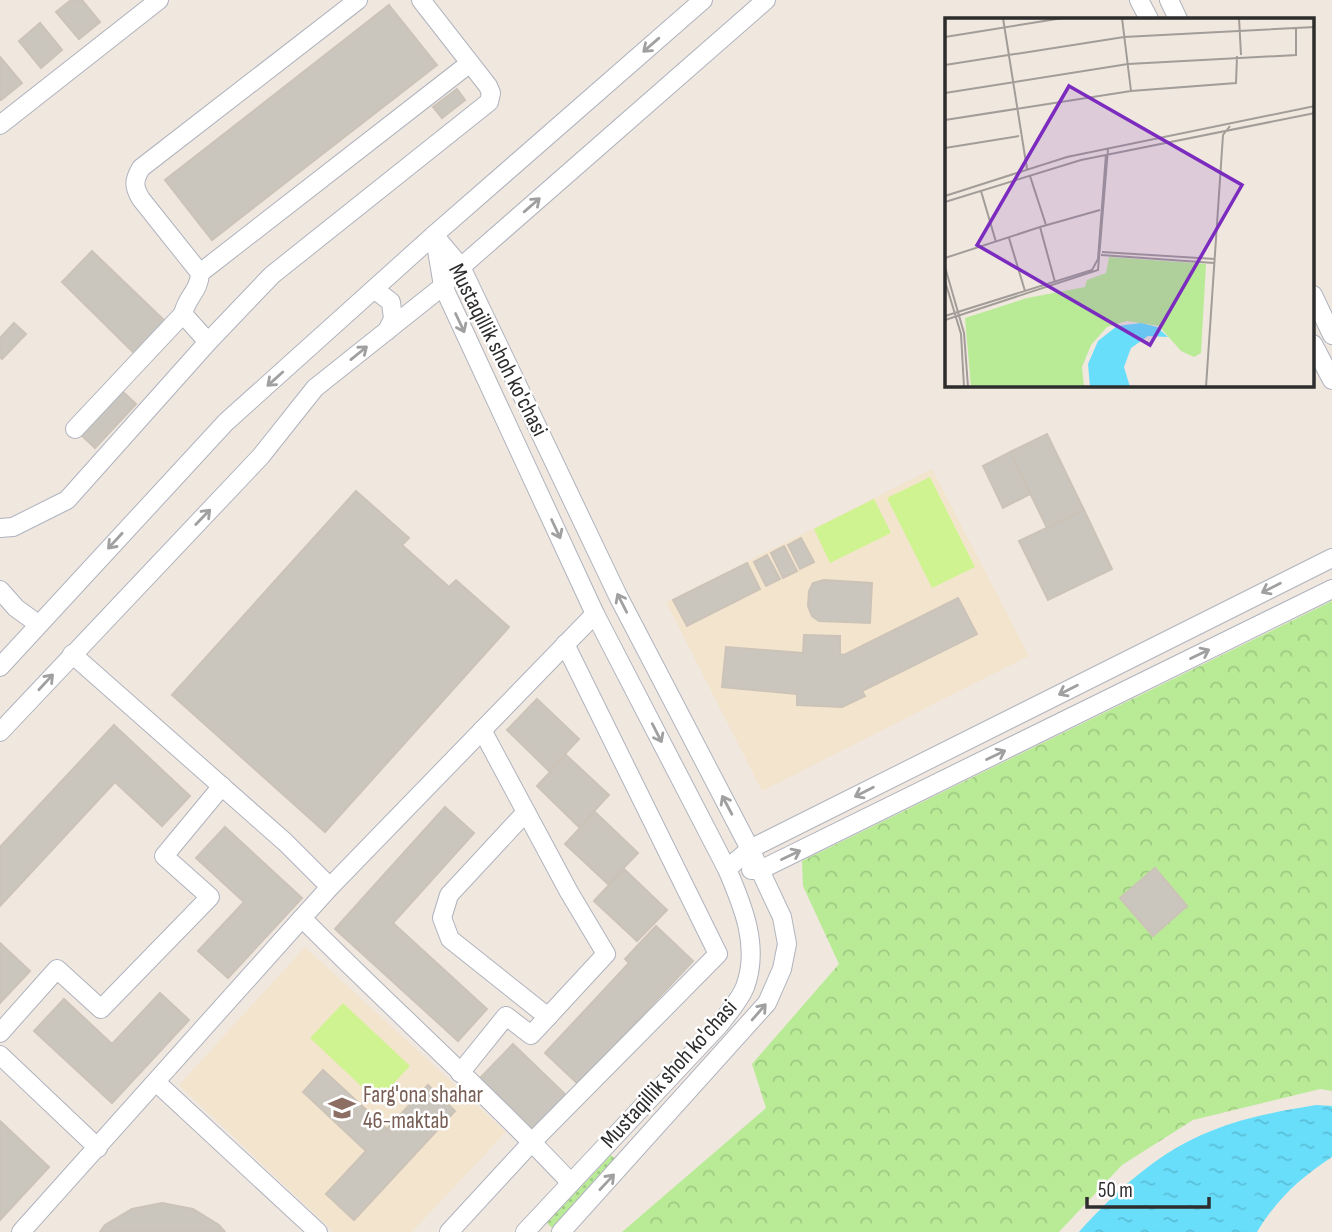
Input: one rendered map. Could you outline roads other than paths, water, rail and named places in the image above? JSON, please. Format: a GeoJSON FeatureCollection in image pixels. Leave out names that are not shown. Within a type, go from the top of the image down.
{"type":"FeatureCollection","features":[{"type":"Feature","properties":{"kind":"street"},"geometry":{"type":"LineString","coordinates":[[0,125],[159,0]]}},
{"type":"Feature","properties":{"kind":"street"},"geometry":{"type":"LineString","coordinates":[[201,273],[135,189],[134,179],[141,168],[358,0]]}},
{"type":"Feature","properties":{"kind":"street"},"geometry":{"type":"LineString","coordinates":[[0,528],[13,527],[66,500],[208,341],[272,275],[489,102],[491,93],[488,86],[421,0]]}},
{"type":"Feature","properties":{"kind":"street"},"geometry":{"type":"LineString","coordinates":[[0,667],[226,422],[703,0]]}},
{"type":"Feature","properties":{"kind":"street"},"geometry":{"type":"LineString","coordinates":[[0,732],[261,456],[315,388],[443,286],[461,267],[766,0]]}},
{"type":"Feature","properties":{"kind":"street"},"geometry":{"type":"LineString","coordinates":[[1139,0],[1148,18]]}},
{"type":"Feature","properties":{"kind":"street"},"geometry":{"type":"LineString","coordinates":[[1169,0],[1178,18]]}},
{"type":"Feature","properties":{"kind":"street"},"geometry":{"type":"LineString","coordinates":[[75,429],[183,314],[186,302],[199,288],[201,273],[470,63]]}},
{"type":"Feature","properties":{"kind":"street","name":"Mustaqillik shoh ko'chasi"},"geometry":{"type":"LineString","coordinates":[[435,235],[461,267],[618,596],[750,849],[782,917],[788,944],[782,969],[767,1003],[561,1232]]}},
{"type":"Feature","properties":{"kind":"street","name":"Mustaqillik shoh ko'chasi"},"geometry":{"type":"LineString","coordinates":[[435,235],[443,286],[595,614],[727,869],[744,910],[752,958],[744,989],[720,1024],[525,1232]]}},
{"type":"Feature","properties":{"kind":"street"},"geometry":{"type":"LineString","coordinates":[[374,289],[391,302],[393,319],[387,331]]}},
{"type":"Feature","properties":{"kind":"street"},"geometry":{"type":"LineString","coordinates":[[1314,297],[1332,335]]}},
{"type":"Feature","properties":{"kind":"street"},"geometry":{"type":"LineString","coordinates":[[183,314],[208,341]]}},
{"type":"Feature","properties":{"kind":"street"},"geometry":{"type":"LineString","coordinates":[[1314,346],[1332,380]]}},
{"type":"Feature","properties":{"kind":"street"},"geometry":{"type":"LineString","coordinates":[[727,869],[750,849],[1332,558]]}},
{"type":"Feature","properties":{"kind":"street"},"geometry":{"type":"LineString","coordinates":[[727,869],[760,870],[1332,589]]}},
{"type":"Feature","properties":{"kind":"street"},"geometry":{"type":"LineString","coordinates":[[0,590],[16,608],[38,624]]}},
{"type":"Feature","properties":{"kind":"street"},"geometry":{"type":"LineString","coordinates":[[21,1232],[330,887],[595,614]]}},
{"type":"Feature","properties":{"kind":"street"},"geometry":{"type":"LineString","coordinates":[[449,1232],[531,1143],[718,954],[565,644]]}},
{"type":"Feature","properties":{"kind":"street"},"geometry":{"type":"LineString","coordinates":[[72,654],[222,786],[330,887]]}},
{"type":"Feature","properties":{"kind":"street"},"geometry":{"type":"LineString","coordinates":[[460,1073],[506,1016],[531,1035],[606,954],[482,730]]}},
{"type":"Feature","properties":{"kind":"street"},"geometry":{"type":"LineString","coordinates":[[0,1033],[57,970],[101,1009],[209,897],[164,856],[222,786]]}},
{"type":"Feature","properties":{"kind":"street"},"geometry":{"type":"LineString","coordinates":[[526,812],[449,895],[442,918],[450,939],[548,1017]]}},
{"type":"Feature","properties":{"kind":"street"},"geometry":{"type":"LineString","coordinates":[[302,918],[571,1183]]}},
{"type":"Feature","properties":{"kind":"street"},"geometry":{"type":"LineString","coordinates":[[0,1055],[98,1148]]}},
{"type":"Feature","properties":{"kind":"street"},"geometry":{"type":"LineString","coordinates":[[157,1083],[318,1232]]}},
{"type":"Feature","properties":{"kind":"water"},"geometry":{"type":"Polygon","coordinates":[[[1316,1105],[1332,1106],[1332,1157],[1290,1190],[1257,1232],[1079,1232],[1139,1174],[1192,1139],[1250,1118],[1316,1105]]]}},
{"type":"Feature","properties":{"kind":"place","name":"Farg'ona shahar 46-maktab"},"geometry":{"type":"Point","coordinates":[342,1108]}}]}
